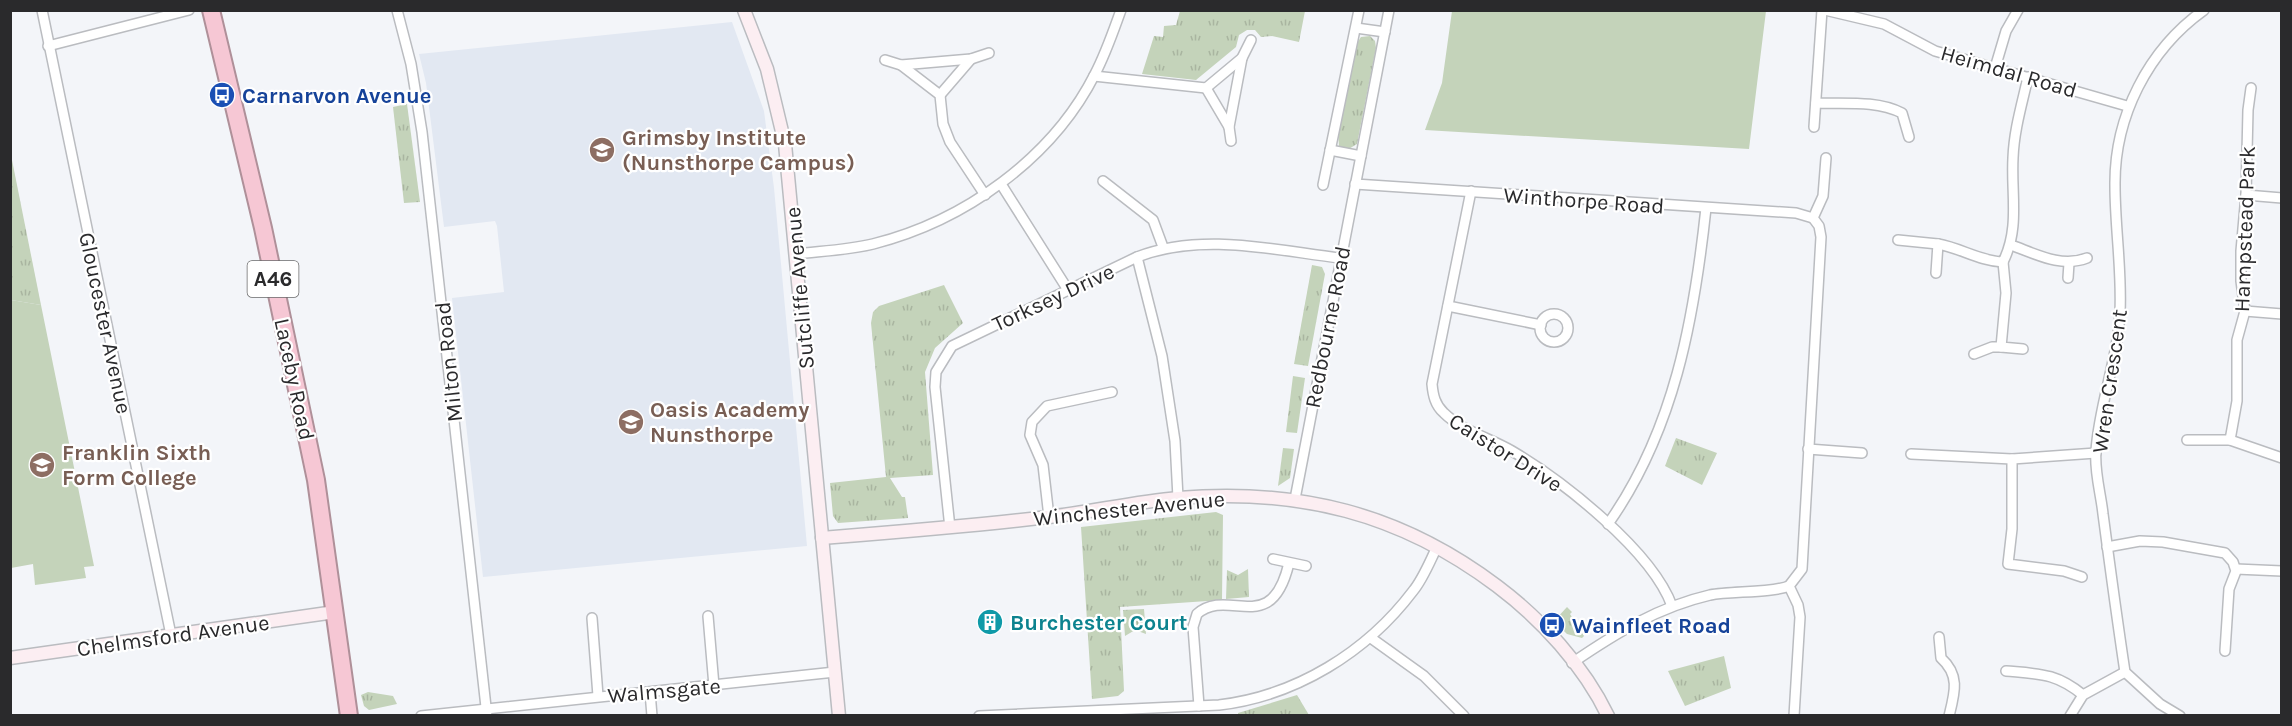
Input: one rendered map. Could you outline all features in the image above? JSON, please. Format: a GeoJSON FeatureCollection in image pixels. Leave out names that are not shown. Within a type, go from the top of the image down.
{"type":"FeatureCollection","features":[{"type":"Feature","properties":{"kind":"highway","name":"Laceby Road"},"geometry":{"type":"LineString","coordinates":[[211,10],[262,228],[316,480],[350,716]]}},
{"type":"Feature","properties":{"kind":"street","name":"Gloucester Avenue"},"geometry":{"type":"LineString","coordinates":[[42,10],[171,635]]}},
{"type":"Feature","properties":{"kind":"street"},"geometry":{"type":"LineString","coordinates":[[48,46],[189,10]]}},
{"type":"Feature","properties":{"kind":"street","name":"Milton Road"},"geometry":{"type":"LineString","coordinates":[[397,10],[411,64],[422,132],[487,712]]}},
{"type":"Feature","properties":{"kind":"street","name":"Sutcliffe Avenue"},"geometry":{"type":"LineString","coordinates":[[744,10],[767,69],[778,107],[785,144],[839,716]]}},
{"type":"Feature","properties":{"kind":"street"},"geometry":{"type":"LineString","coordinates":[[796,254],[872,244],[915,232],[985,195],[1001,183],[1048,140],[1094,76],[1121,10]]}},
{"type":"Feature","properties":{"kind":"street"},"geometry":{"type":"LineString","coordinates":[[1323,186],[1359,10]]}},
{"type":"Feature","properties":{"kind":"street","name":"Redbourne Road"},"geometry":{"type":"LineString","coordinates":[[1295,499],[1389,10]]}},
{"type":"Feature","properties":{"kind":"street"},"geometry":{"type":"LineString","coordinates":[[1814,127],[1823,10]]}},
{"type":"Feature","properties":{"kind":"street","name":"Heimdal Road"},"geometry":{"type":"LineString","coordinates":[[1823,10],[1884,24],[1935,51],[2127,106]]}},
{"type":"Feature","properties":{"kind":"street"},"geometry":{"type":"LineString","coordinates":[[1995,68],[2006,31],[2018,10]]}},
{"type":"Feature","properties":{"kind":"street","name":"Wren Crescent"},"geometry":{"type":"LineString","coordinates":[[2125,672],[2096,453],[2106,385],[2119,331],[2121,282],[2114,183],[2117,154],[2127,106],[2157,58],[2177,34],[2202,11]]}},
{"type":"Feature","properties":{"kind":"street"},"geometry":{"type":"LineString","coordinates":[[1356,28],[1385,32]]}},
{"type":"Feature","properties":{"kind":"street"},"geometry":{"type":"LineString","coordinates":[[1231,141],[1229,127],[1242,58],[1251,40]]}},
{"type":"Feature","properties":{"kind":"street"},"geometry":{"type":"LineString","coordinates":[[901,65],[971,59],[989,53]]}},
{"type":"Feature","properties":{"kind":"street"},"geometry":{"type":"LineString","coordinates":[[1094,76],[1206,88],[1242,58]]}},
{"type":"Feature","properties":{"kind":"street"},"geometry":{"type":"LineString","coordinates":[[971,59],[940,94],[943,124],[950,142],[985,195]]}},
{"type":"Feature","properties":{"kind":"street"},"geometry":{"type":"LineString","coordinates":[[885,60],[901,65],[940,94]]}},
{"type":"Feature","properties":{"kind":"street"},"geometry":{"type":"LineString","coordinates":[[2001,347],[2006,294],[2003,262],[2011,245],[2015,198],[2014,144],[2028,77]]}},
{"type":"Feature","properties":{"kind":"street"},"geometry":{"type":"LineString","coordinates":[[1206,88],[1229,127]]}},
{"type":"Feature","properties":{"kind":"street","name":"Hampstead Park"},"geometry":{"type":"LineString","coordinates":[[2229,440],[2235,421],[2237,401],[2237,340],[2245,311],[2241,271],[2251,88]]}},
{"type":"Feature","properties":{"kind":"street"},"geometry":{"type":"LineString","coordinates":[[1816,103],[1875,104],[1892,108],[1902,113],[1909,137]]}},
{"type":"Feature","properties":{"kind":"street"},"geometry":{"type":"LineString","coordinates":[[1330,150],[1361,156]]}},
{"type":"Feature","properties":{"kind":"street"},"geometry":{"type":"LineString","coordinates":[[1572,663],[1618,632],[1672,606],[1710,595],[1789,586],[1802,569],[1821,237],[1819,226],[1813,218],[1823,196],[1826,158]]}},
{"type":"Feature","properties":{"kind":"street"},"geometry":{"type":"LineString","coordinates":[[1103,181],[1153,220],[1163,248]]}},
{"type":"Feature","properties":{"kind":"street"},"geometry":{"type":"LineString","coordinates":[[1001,183],[1068,290]]}},
{"type":"Feature","properties":{"kind":"street","name":"Winthorpe Road"},"geometry":{"type":"LineString","coordinates":[[1355,184],[1796,213],[1813,218]]}},
{"type":"Feature","properties":{"kind":"street","name":"Caistor Drive"},"geometry":{"type":"LineString","coordinates":[[1471,192],[1432,384],[1440,409],[1455,422],[1515,452],[1562,486],[1608,524],[1643,558],[1665,586],[1672,606]]}},
{"type":"Feature","properties":{"kind":"street"},"geometry":{"type":"LineString","coordinates":[[2246,195],[2282,198]]}},
{"type":"Feature","properties":{"kind":"street"},"geometry":{"type":"LineString","coordinates":[[1608,524],[1646,464],[1671,395],[1693,311],[1706,208]]}},
{"type":"Feature","properties":{"kind":"street"},"geometry":{"type":"LineString","coordinates":[[1898,240],[1953,246],[1982,260],[2003,262]]}},
{"type":"Feature","properties":{"kind":"street","name":"Torksey Drive"},"geometry":{"type":"LineString","coordinates":[[950,528],[935,387],[936,372],[952,346],[1137,257],[1163,248],[1223,243],[1340,258]]}},
{"type":"Feature","properties":{"kind":"street"},"geometry":{"type":"LineString","coordinates":[[1936,273],[1938,244]]}},
{"type":"Feature","properties":{"kind":"street"},"geometry":{"type":"LineString","coordinates":[[2011,245],[2068,263],[2087,258]]}},
{"type":"Feature","properties":{"kind":"street"},"geometry":{"type":"LineString","coordinates":[[1137,257],[1162,356],[1174,441],[1178,498]]}},
{"type":"Feature","properties":{"kind":"street"},"geometry":{"type":"LineString","coordinates":[[2068,263],[2068,278]]}},
{"type":"Feature","properties":{"kind":"street"},"geometry":{"type":"LineString","coordinates":[[1448,306],[1541,325]]}},
{"type":"Feature","properties":{"kind":"street"},"geometry":{"type":"LineString","coordinates":[[2245,311],[2282,315]]}},
{"type":"Feature","properties":{"kind":"street"},"geometry":{"type":"LineString","coordinates":[[1974,354],[1992,347],[2023,349]]}},
{"type":"Feature","properties":{"kind":"street"},"geometry":{"type":"LineString","coordinates":[[1049,517],[1042,465],[1030,435],[1032,422],[1047,406],[1112,393]]}},
{"type":"Feature","properties":{"kind":"street"},"geometry":{"type":"LineString","coordinates":[[2187,440],[2229,440],[2282,458]]}},
{"type":"Feature","properties":{"kind":"street"},"geometry":{"type":"LineString","coordinates":[[1808,449],[1862,453]]}},
{"type":"Feature","properties":{"kind":"street"},"geometry":{"type":"LineString","coordinates":[[1911,454],[2012,459],[2096,453]]}},
{"type":"Feature","properties":{"kind":"street"},"geometry":{"type":"LineString","coordinates":[[2012,459],[2012,529],[2008,564],[2064,571],[2082,577]]}},
{"type":"Feature","properties":{"kind":"street","name":"Winchester Avenue"},"geometry":{"type":"LineString","coordinates":[[822,538],[950,528],[1049,517],[1178,498],[1295,499],[1363,514],[1401,528],[1437,547],[1476,570],[1512,597],[1545,628],[1601,701],[1608,716]]}},
{"type":"Feature","properties":{"kind":"street"},"geometry":{"type":"LineString","coordinates":[[2107,547],[2140,541],[2206,548],[2225,553],[2236,569]]}},
{"type":"Feature","properties":{"kind":"street"},"geometry":{"type":"LineString","coordinates":[[979,716],[1198,706],[1234,703],[1256,698],[1316,675],[1371,638],[1414,590],[1437,547]]}},
{"type":"Feature","properties":{"kind":"street"},"geometry":{"type":"LineString","coordinates":[[1273,559],[1306,566]]}},
{"type":"Feature","properties":{"kind":"street"},"geometry":{"type":"LineString","coordinates":[[1198,706],[1193,627],[1197,614],[1209,607],[1249,606],[1266,602],[1282,586],[1289,563]]}},
{"type":"Feature","properties":{"kind":"street"},"geometry":{"type":"LineString","coordinates":[[2236,569],[2282,571]]}},
{"type":"Feature","properties":{"kind":"street"},"geometry":{"type":"LineString","coordinates":[[2225,651],[2229,589],[2236,569]]}},
{"type":"Feature","properties":{"kind":"street"},"geometry":{"type":"LineString","coordinates":[[1789,586],[1798,605],[1800,617],[1794,716]]}},
{"type":"Feature","properties":{"kind":"street","name":"Chelmsford Avenue"},"geometry":{"type":"LineString","coordinates":[[10,658],[335,612]]}},
{"type":"Feature","properties":{"kind":"street"},"geometry":{"type":"LineString","coordinates":[[708,616],[714,686]]}},
{"type":"Feature","properties":{"kind":"street"},"geometry":{"type":"LineString","coordinates":[[592,618],[598,696]]}},
{"type":"Feature","properties":{"kind":"street"},"geometry":{"type":"LineString","coordinates":[[1371,638],[1424,676],[1464,716]]}},
{"type":"Feature","properties":{"kind":"street"},"geometry":{"type":"LineString","coordinates":[[1939,638],[1941,658],[1951,667],[1954,676],[1949,716]]}},
{"type":"Feature","properties":{"kind":"street"},"geometry":{"type":"LineString","coordinates":[[2006,671],[2035,673],[2064,680],[2083,695]]}},
{"type":"Feature","properties":{"kind":"street","name":"Walmsgate"},"geometry":{"type":"LineString","coordinates":[[421,716],[487,712],[598,696],[835,672]]}},
{"type":"Feature","properties":{"kind":"street"},"geometry":{"type":"LineString","coordinates":[[2070,716],[2083,695],[2125,672],[2160,704],[2180,716]]}},
{"type":"Feature","properties":{"kind":"street"},"geometry":{"type":"LineString","coordinates":[[650,692],[652,716]]}},
{"type":"Feature","properties":{"kind":"shaded area","name":"Oasis Academy Nunsthorpe"},"geometry":{"type":"Polygon","coordinates":[[[732,22],[764,111],[774,188],[807,546],[483,577],[452,298],[504,292],[497,226],[495,221],[444,227],[426,83],[419,54],[732,22]]]}},
{"type":"Feature","properties":{"kind":"green space"},"geometry":{"type":"Polygon","coordinates":[[[1180,10],[1305,11],[1299,42],[1272,36],[1261,37],[1255,30],[1247,30],[1239,35],[1236,47],[1196,80],[1142,74],[1154,36],[1163,37],[1164,26],[1176,25],[1180,10]]]}},
{"type":"Feature","properties":{"kind":"green space"},"geometry":{"type":"Polygon","coordinates":[[[1452,11],[1766,11],[1749,149],[1425,130],[1442,83],[1452,11]]]}},
{"type":"Feature","properties":{"kind":"green space"},"geometry":{"type":"Polygon","coordinates":[[[1370,36],[1375,41],[1376,48],[1357,144],[1347,150],[1339,146],[1338,134],[1357,43],[1361,37],[1370,36]]]}},
{"type":"Feature","properties":{"kind":"green space"},"geometry":{"type":"Polygon","coordinates":[[[407,104],[420,202],[404,203],[393,107],[407,104]]]}},
{"type":"Feature","properties":{"kind":"green space"},"geometry":{"type":"Polygon","coordinates":[[[11,155],[41,305],[11,300],[11,155]]]}},
{"type":"Feature","properties":{"kind":"green space"},"geometry":{"type":"Polygon","coordinates":[[[1312,265],[1322,267],[1325,274],[1308,366],[1294,364],[1312,265]]]}},
{"type":"Feature","properties":{"kind":"green space"},"geometry":{"type":"Polygon","coordinates":[[[944,285],[963,323],[935,348],[925,372],[933,475],[890,478],[902,497],[905,497],[908,518],[838,523],[833,516],[830,483],[886,477],[871,323],[873,312],[879,306],[944,285]]]}},
{"type":"Feature","properties":{"kind":"green space","name":"Franklin Sixth Form College"},"geometry":{"type":"Polygon","coordinates":[[[11,300],[41,305],[94,566],[84,567],[86,578],[35,585],[33,564],[11,568],[11,300]]]}},
{"type":"Feature","properties":{"kind":"green space"},"geometry":{"type":"Polygon","coordinates":[[[1293,376],[1305,378],[1297,433],[1286,432],[1293,376]]]}},
{"type":"Feature","properties":{"kind":"green space"},"geometry":{"type":"Polygon","coordinates":[[[1676,438],[1717,453],[1702,485],[1665,466],[1676,438]]]}},
{"type":"Feature","properties":{"kind":"green space"},"geometry":{"type":"Polygon","coordinates":[[[1283,448],[1294,449],[1290,478],[1278,486],[1283,448]]]}},
{"type":"Feature","properties":{"kind":"green space"},"geometry":{"type":"Polygon","coordinates":[[[1216,512],[1223,515],[1222,600],[1120,607],[1124,691],[1118,696],[1092,699],[1081,527],[1216,512]]]}},
{"type":"Feature","properties":{"kind":"green space"},"geometry":{"type":"Polygon","coordinates":[[[1248,569],[1249,597],[1226,599],[1227,570],[1238,575],[1248,569]]]}},
{"type":"Feature","properties":{"kind":"green space"},"geometry":{"type":"Polygon","coordinates":[[[1567,607],[1584,636],[1582,638],[1567,634],[1554,621],[1567,607]]]}},
{"type":"Feature","properties":{"kind":"green space"},"geometry":{"type":"Polygon","coordinates":[[[1144,609],[1146,634],[1135,630],[1125,636],[1123,610],[1144,609]]]}},
{"type":"Feature","properties":{"kind":"green space"},"geometry":{"type":"Polygon","coordinates":[[[1724,656],[1731,688],[1685,706],[1668,671],[1724,656]]]}},
{"type":"Feature","properties":{"kind":"green space"},"geometry":{"type":"Polygon","coordinates":[[[368,692],[393,696],[397,704],[369,710],[364,706],[361,695],[368,692]]]}},
{"type":"Feature","properties":{"kind":"green space"},"geometry":{"type":"Polygon","coordinates":[[[1297,695],[1309,715],[1238,715],[1238,713],[1297,695]]]}},
{"type":"Feature","properties":{"kind":"place","name":"Carnarvon Avenue"},"geometry":{"type":"Point","coordinates":[222,95]}},
{"type":"Feature","properties":{"kind":"place","name":"Grimsby Institute (Nunsthorpe Campus)"},"geometry":{"type":"Point","coordinates":[602,150]}},
{"type":"Feature","properties":{"kind":"place","name":"Oasis Academy Nunsthorpe"},"geometry":{"type":"Point","coordinates":[631,422]}},
{"type":"Feature","properties":{"kind":"place","name":"Franklin Sixth Form College"},"geometry":{"type":"Point","coordinates":[42,465]}},
{"type":"Feature","properties":{"kind":"place","name":"Burchester Court"},"geometry":{"type":"Point","coordinates":[990,622]}},
{"type":"Feature","properties":{"kind":"place","name":"Wainfleet Road"},"geometry":{"type":"Point","coordinates":[1552,625]}}]}
